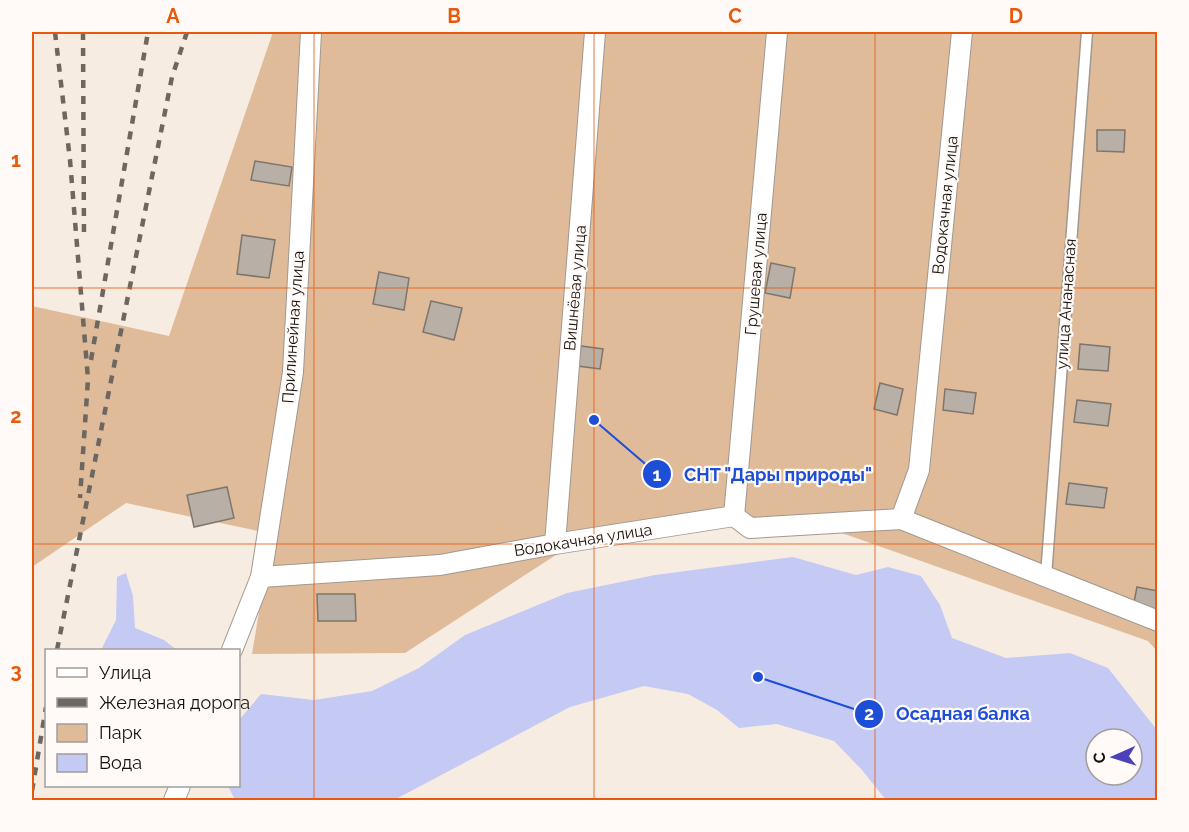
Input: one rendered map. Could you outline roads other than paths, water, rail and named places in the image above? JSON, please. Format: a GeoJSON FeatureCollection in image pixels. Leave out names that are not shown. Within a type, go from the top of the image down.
{"type":"FeatureCollection","features":[{"type":"Feature","properties":{"kind":"street","name":"Прилинейная улица"},"geometry":{"type":"LineString","coordinates":[[233,649],[261,576],[293,372],[311,32]]}},
{"type":"Feature","properties":{"kind":"street","name":"Вишнёвая улица"},"geometry":{"type":"LineString","coordinates":[[555,544],[596,32]]}},
{"type":"Feature","properties":{"kind":"street","name":"Грушевая улица"},"geometry":{"type":"LineString","coordinates":[[734,516],[777,32]]}},
{"type":"Feature","properties":{"kind":"street","name":"Водокачная улица"},"geometry":{"type":"LineString","coordinates":[[901,519],[919,470],[962,32]]}},
{"type":"Feature","properties":{"kind":"street","name":"Водокачная улица"},"geometry":{"type":"LineString","coordinates":[[261,576],[440,565],[555,544],[734,516]]}},
{"type":"Feature","properties":{"kind":"street"},"geometry":{"type":"LineString","coordinates":[[734,516],[750,528],[901,519],[1158,621]]}},
{"type":"Feature","properties":{"kind":"street"},"geometry":{"type":"LineString","coordinates":[[174,801],[180,787]]}},
{"type":"Feature","properties":{"kind":"lane","name":"улица Ананасная"},"geometry":{"type":"LineString","coordinates":[[1046,576],[1087,32]]}},
{"type":"Feature","properties":{"kind":"water"},"geometry":{"type":"Polygon","coordinates":[[[793,557],[856,575],[888,567],[921,576],[940,605],[952,638],[1006,658],[1070,653],[1108,668],[1157,730],[1157,800],[886,800],[862,770],[834,741],[777,724],[739,728],[717,710],[688,694],[644,686],[570,707],[394,800],[235,800],[228,787],[240,787],[240,719],[261,694],[314,700],[372,691],[419,668],[465,635],[567,593],[655,575],[793,557]]]}},
{"type":"Feature","properties":{"kind":"water"},"geometry":{"type":"Polygon","coordinates":[[[126,573],[133,596],[135,628],[164,640],[176,649],[102,649],[116,620],[117,577],[126,573]]]}},
{"type":"Feature","properties":{"kind":"railway"},"geometry":{"type":"LineString","coordinates":[[55,32],[70,160],[88,379],[80,498]]}},
{"type":"Feature","properties":{"kind":"railway"},"geometry":{"type":"LineString","coordinates":[[83,32],[84,235]]}},
{"type":"Feature","properties":{"kind":"railway"},"geometry":{"type":"LineString","coordinates":[[91,360],[148,32]]}},
{"type":"Feature","properties":{"kind":"railway"},"geometry":{"type":"LineString","coordinates":[[57,649],[172,77],[187,32]]}},
{"type":"Feature","properties":{"kind":"railway"},"geometry":{"type":"LineString","coordinates":[[32,791],[45,713]]}},
{"type":"Feature","properties":{"kind":"place","name":"СНТ \"Дары природы\""},"geometry":{"type":"Point","coordinates":[594,420]}},
{"type":"Feature","properties":{"kind":"place","name":"Осадная балка"},"geometry":{"type":"Point","coordinates":[758,677]}}]}
